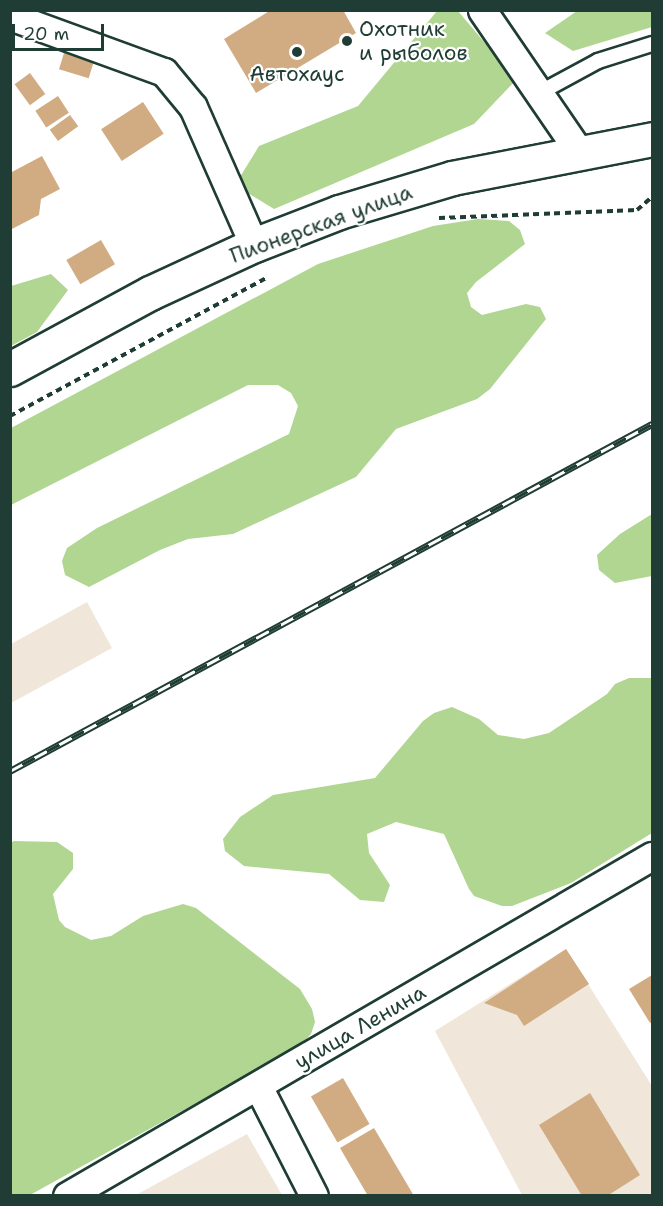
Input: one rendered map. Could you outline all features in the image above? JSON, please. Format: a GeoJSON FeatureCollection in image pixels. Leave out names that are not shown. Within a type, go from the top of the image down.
{"type":"FeatureCollection","features":[{"type":"Feature","properties":{"kind":"street"},"geometry":{"type":"LineString","coordinates":[[482,10],[580,153]]}},
{"type":"Feature","properties":{"kind":"street"},"geometry":{"type":"LineString","coordinates":[[10,16],[164,72],[193,107],[254,245]]}},
{"type":"Feature","properties":{"kind":"street","name":"Пионерская улица"},"geometry":{"type":"LineString","coordinates":[[10,369],[150,293],[254,245],[339,212],[452,178],[652,139]]}},
{"type":"Feature","properties":{"kind":"street","name":"улица Ленина"},"geometry":{"type":"LineString","coordinates":[[67,1196],[652,856]]}},
{"type":"Feature","properties":{"kind":"street"},"geometry":{"type":"LineString","coordinates":[[258,1086],[314,1196]]}},
{"type":"Feature","properties":{"kind":"lane"},"geometry":{"type":"LineString","coordinates":[[539,93],[598,61],[652,44]]}},
{"type":"Feature","properties":{"kind":"path"},"geometry":{"type":"LineString","coordinates":[[434,218],[637,210],[652,197]]}},
{"type":"Feature","properties":{"kind":"path"},"geometry":{"type":"LineString","coordinates":[[10,416],[270,276]]}},
{"type":"Feature","properties":{"kind":"shaded area"},"geometry":{"type":"Polygon","coordinates":[[[87,602],[112,648],[11,703],[11,644],[87,602]]]}},
{"type":"Feature","properties":{"kind":"shaded area"},"geometry":{"type":"Polygon","coordinates":[[[566,949],[652,1086],[652,1195],[522,1195],[435,1031],[566,949]]]}},
{"type":"Feature","properties":{"kind":"shaded area"},"geometry":{"type":"Polygon","coordinates":[[[247,1134],[282,1195],[136,1195],[247,1134]]]}},
{"type":"Feature","properties":{"kind":"green space"},"geometry":{"type":"Polygon","coordinates":[[[437,11],[458,11],[516,80],[474,124],[274,209],[235,185],[259,146],[358,106],[437,11]]]}},
{"type":"Feature","properties":{"kind":"green space"},"geometry":{"type":"Polygon","coordinates":[[[577,11],[652,11],[652,27],[573,51],[545,33],[577,11]]]}},
{"type":"Feature","properties":{"kind":"green space"},"geometry":{"type":"Polygon","coordinates":[[[478,219],[509,221],[520,230],[525,244],[476,282],[467,293],[471,307],[482,315],[526,304],[540,307],[546,319],[490,389],[477,399],[396,429],[356,477],[233,534],[188,539],[160,550],[89,587],[65,575],[62,561],[67,548],[97,528],[289,434],[298,406],[291,393],[278,385],[248,385],[11,505],[11,428],[318,264],[433,226],[478,219]]]}},
{"type":"Feature","properties":{"kind":"green space"},"geometry":{"type":"Polygon","coordinates":[[[51,274],[68,290],[37,332],[11,346],[11,286],[51,274]]]}},
{"type":"Feature","properties":{"kind":"green space"},"geometry":{"type":"Polygon","coordinates":[[[652,514],[652,576],[615,583],[599,570],[597,555],[620,534],[652,514]]]}},
{"type":"Feature","properties":{"kind":"green space"},"geometry":{"type":"Polygon","coordinates":[[[629,678],[652,678],[652,833],[571,883],[512,906],[502,906],[474,896],[444,834],[396,822],[367,834],[369,853],[390,885],[384,902],[360,900],[329,874],[244,866],[225,851],[223,839],[240,817],[273,795],[375,778],[423,721],[434,713],[452,707],[479,719],[498,735],[524,739],[549,733],[607,694],[615,684],[629,678]]]}},
{"type":"Feature","properties":{"kind":"green space"},"geometry":{"type":"Polygon","coordinates":[[[14,841],[57,842],[73,853],[73,869],[53,894],[59,920],[65,927],[91,940],[111,936],[143,916],[183,904],[196,908],[300,989],[312,1009],[315,1022],[311,1034],[301,1045],[30,1195],[11,1195],[10,843],[14,841]]]}},
{"type":"Feature","properties":{"kind":"building"},"geometry":{"type":"Polygon","coordinates":[[[271,10],[343,10],[356,33],[256,93],[224,39],[271,10]]]}},
{"type":"Feature","properties":{"kind":"building"},"geometry":{"type":"Polygon","coordinates":[[[64,53],[94,62],[89,78],[59,69],[64,53]]]}},
{"type":"Feature","properties":{"kind":"building"},"geometry":{"type":"Polygon","coordinates":[[[30,73],[45,94],[30,105],[15,84],[30,73]]]}},
{"type":"Feature","properties":{"kind":"building"},"geometry":{"type":"Polygon","coordinates":[[[58,96],[69,113],[46,127],[35,111],[58,96]]]}},
{"type":"Feature","properties":{"kind":"building"},"geometry":{"type":"Polygon","coordinates":[[[143,102],[164,134],[122,161],[101,129],[143,102]]]}},
{"type":"Feature","properties":{"kind":"building"},"geometry":{"type":"Polygon","coordinates":[[[70,115],[78,126],[58,141],[50,130],[70,115]]]}},
{"type":"Feature","properties":{"kind":"building"},"geometry":{"type":"Polygon","coordinates":[[[42,156],[60,189],[41,199],[39,215],[10,230],[10,173],[42,156]]]}},
{"type":"Feature","properties":{"kind":"building"},"geometry":{"type":"Polygon","coordinates":[[[101,240],[115,264],[80,284],[66,260],[101,240]]]}},
{"type":"Feature","properties":{"kind":"building"},"geometry":{"type":"Polygon","coordinates":[[[566,949],[589,984],[524,1026],[517,1015],[484,1003],[566,949]]]}},
{"type":"Feature","properties":{"kind":"building"},"geometry":{"type":"Polygon","coordinates":[[[652,975],[652,1022],[650,1023],[629,989],[652,975]]]}},
{"type":"Feature","properties":{"kind":"building"},"geometry":{"type":"Polygon","coordinates":[[[343,1078],[370,1124],[337,1142],[311,1096],[343,1078]]]}},
{"type":"Feature","properties":{"kind":"building"},"geometry":{"type":"Polygon","coordinates":[[[590,1093],[640,1175],[607,1196],[582,1196],[539,1125],[590,1093]]]}},
{"type":"Feature","properties":{"kind":"building"},"geometry":{"type":"Polygon","coordinates":[[[374,1128],[414,1196],[368,1196],[340,1148],[374,1128]]]}},
{"type":"Feature","properties":{"kind":"railway"},"geometry":{"type":"LineString","coordinates":[[10,771],[652,424]]}},
{"type":"Feature","properties":{"kind":"place","name":"Охотник и рыболов"},"geometry":{"type":"Point","coordinates":[347,41]}},
{"type":"Feature","properties":{"kind":"place","name":"Автохаус"},"geometry":{"type":"Point","coordinates":[297,52]}}]}
